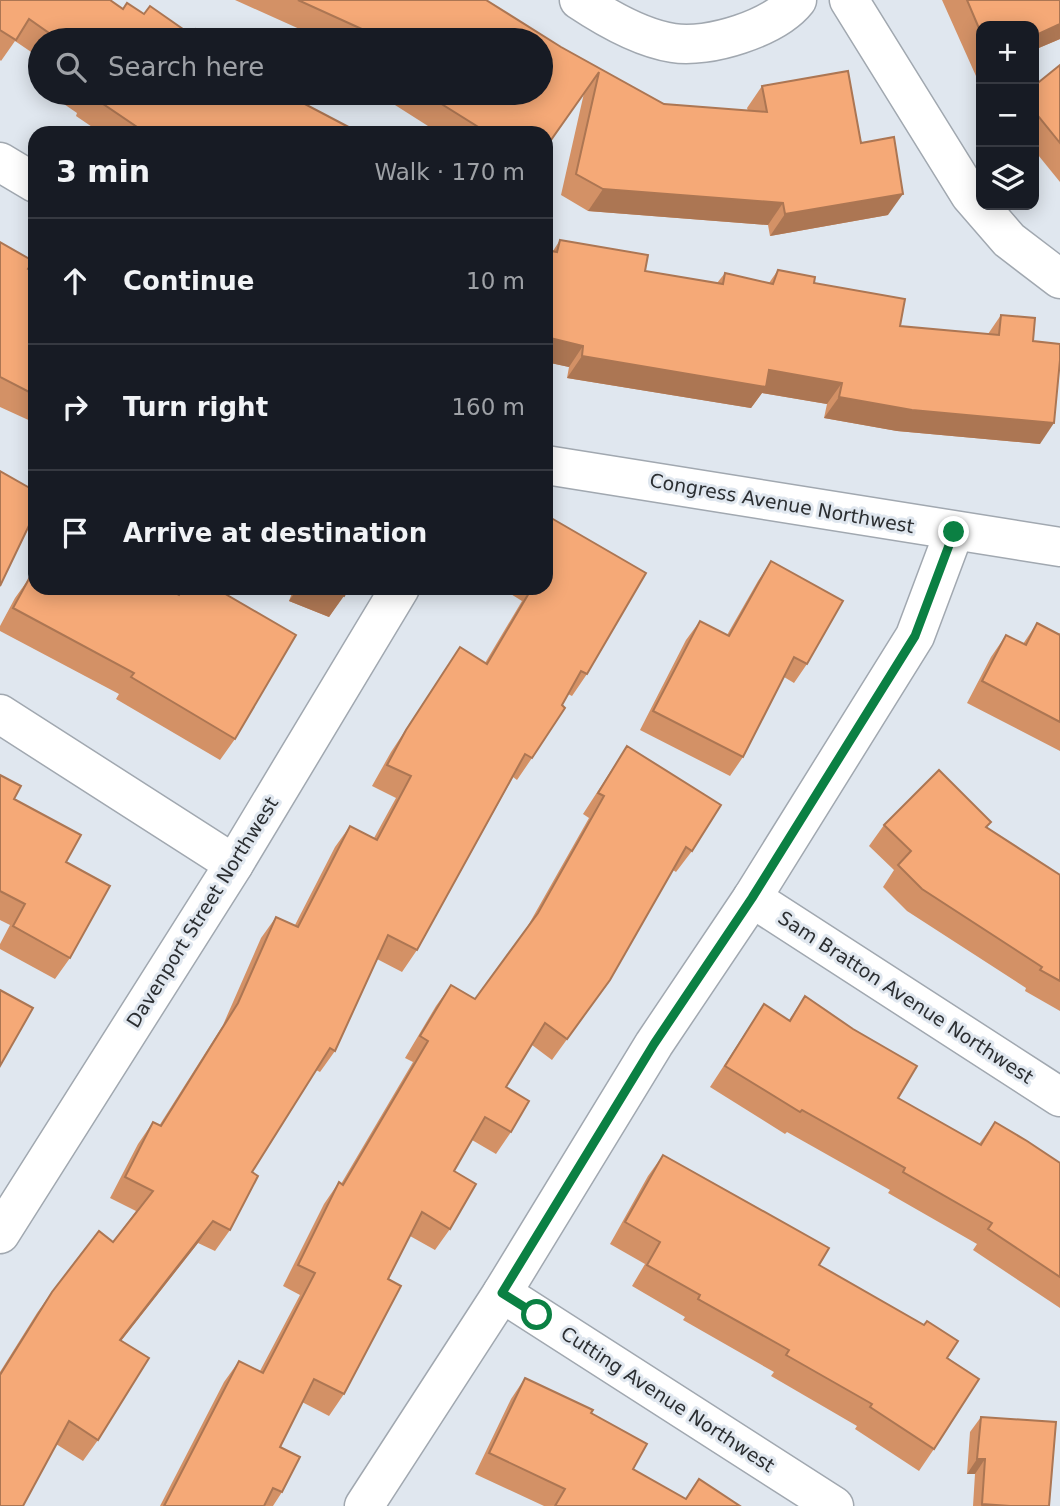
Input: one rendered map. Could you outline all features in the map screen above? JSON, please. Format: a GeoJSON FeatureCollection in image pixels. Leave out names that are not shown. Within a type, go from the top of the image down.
{"type":"FeatureCollection","features":[{"type":"Feature","properties":{"kind":"street"},"geometry":{"type":"LineString","coordinates":[[579,0],[611,21],[673,43],[732,38],[787,13],[797,0]]}},
{"type":"Feature","properties":{"kind":"street"},"geometry":{"type":"LineString","coordinates":[[849,0],[970,195],[1009,240],[1060,279]]}},
{"type":"Feature","properties":{"kind":"street"},"geometry":{"type":"LineString","coordinates":[[0,162],[28,179]]}},
{"type":"Feature","properties":{"kind":"street","name":"Congress Avenue Northwest"},"geometry":{"type":"LineString","coordinates":[[553,466],[1060,547]]}},
{"type":"Feature","properties":{"kind":"street"},"geometry":{"type":"LineString","coordinates":[[364,1506],[502,1293],[654,1044],[752,898],[915,636],[954,532]]}},
{"type":"Feature","properties":{"kind":"street","name":"Davenport Street Northwest"},"geometry":{"type":"LineString","coordinates":[[0,1234],[234,864],[396,595]]}},
{"type":"Feature","properties":{"kind":"street"},"geometry":{"type":"LineString","coordinates":[[0,714],[234,864]]}},
{"type":"Feature","properties":{"kind":"street","name":"Sam Bratton Avenue Northwest"},"geometry":{"type":"LineString","coordinates":[[752,898],[1060,1097]]}},
{"type":"Feature","properties":{"kind":"street","name":"Cutting Avenue Northwest"},"geometry":{"type":"LineString","coordinates":[[502,1293],[834,1506]]}},
{"type":"Feature","properties":{"kind":"building"},"geometry":{"type":"Polygon","coordinates":[[[0,0],[110,0],[123,9],[127,3],[144,14],[150,6],[182,28],[42,28],[29,19],[16,40],[0,30],[0,0]]]}},
{"type":"Feature","properties":{"kind":"building"},"geometry":{"type":"Polygon","coordinates":[[[298,0],[486,0],[531,28],[360,28],[298,0]]]}},
{"type":"Feature","properties":{"kind":"building"},"geometry":{"type":"Polygon","coordinates":[[[967,0],[1060,0],[1060,24],[1039,34],[1039,21],[976,21],[967,0]]]}},
{"type":"Feature","properties":{"kind":"building"},"geometry":{"type":"Polygon","coordinates":[[[553,42],[664,104],[767,112],[762,86],[848,71],[861,143],[894,137],[903,194],[785,214],[783,203],[603,189],[576,174],[599,72],[553,137],[553,126],[477,126],[443,105],[553,105],[553,42]]]}},
{"type":"Feature","properties":{"kind":"building"},"geometry":{"type":"Polygon","coordinates":[[[1060,65],[1060,143],[1039,117],[1039,82],[1060,65]]]}},
{"type":"Feature","properties":{"kind":"building"},"geometry":{"type":"Polygon","coordinates":[[[105,105],[307,105],[347,126],[136,126],[105,105]]]}},
{"type":"Feature","properties":{"kind":"building"},"geometry":{"type":"Polygon","coordinates":[[[560,240],[648,255],[645,271],[723,284],[725,273],[773,284],[778,270],[815,277],[814,283],[905,299],[900,326],[999,335],[1001,315],[1035,318],[1033,341],[1060,344],[1054,423],[912,410],[839,397],[842,383],[769,370],[766,387],[582,356],[583,346],[553,339],[553,251],[557,252],[560,240]]]}},
{"type":"Feature","properties":{"kind":"building"},"geometry":{"type":"Polygon","coordinates":[[[0,242],[28,258],[28,391],[0,377],[0,242]]]}},
{"type":"Feature","properties":{"kind":"building"},"geometry":{"type":"Polygon","coordinates":[[[0,471],[28,487],[28,528],[0,586],[0,471]]]}},
{"type":"Feature","properties":{"kind":"building"},"geometry":{"type":"Polygon","coordinates":[[[553,519],[646,573],[587,674],[581,671],[562,705],[565,708],[532,758],[525,754],[417,950],[388,935],[335,1051],[330,1048],[252,1172],[258,1176],[230,1230],[213,1221],[120,1340],[149,1358],[98,1440],[69,1421],[23,1506],[0,1506],[0,1375],[52,1292],[99,1231],[113,1242],[153,1191],[125,1177],[153,1122],[161,1126],[238,1003],[276,917],[298,927],[350,826],[377,840],[411,776],[387,765],[406,730],[460,647],[487,664],[528,595],[553,595],[553,519]]]}},
{"type":"Feature","properties":{"kind":"building"},"geometry":{"type":"Polygon","coordinates":[[[771,561],[843,601],[807,664],[794,657],[743,757],[653,711],[700,621],[729,636],[771,561]]]}},
{"type":"Feature","properties":{"kind":"building"},"geometry":{"type":"Polygon","coordinates":[[[28,581],[28,595],[227,595],[296,635],[235,739],[131,677],[134,673],[13,608],[28,581]]]}},
{"type":"Feature","properties":{"kind":"building"},"geometry":{"type":"Polygon","coordinates":[[[1037,623],[1060,635],[1060,722],[982,681],[1006,635],[1026,645],[1037,623]]]}},
{"type":"Feature","properties":{"kind":"building"},"geometry":{"type":"Polygon","coordinates":[[[627,746],[721,805],[692,851],[686,847],[610,980],[567,1039],[545,1023],[506,1087],[529,1101],[511,1132],[485,1117],[454,1171],[476,1184],[450,1229],[422,1212],[388,1279],[401,1286],[344,1394],[314,1379],[280,1447],[300,1457],[282,1492],[273,1488],[264,1506],[164,1506],[239,1361],[263,1373],[315,1273],[298,1265],[339,1182],[343,1185],[428,1041],[420,1036],[451,985],[475,999],[538,913],[604,796],[598,793],[627,746]]]}},
{"type":"Feature","properties":{"kind":"building"},"geometry":{"type":"Polygon","coordinates":[[[939,770],[991,822],[986,827],[1060,875],[1060,981],[922,889],[898,865],[911,851],[884,825],[939,770]]]}},
{"type":"Feature","properties":{"kind":"building"},"geometry":{"type":"Polygon","coordinates":[[[0,775],[21,786],[14,799],[81,835],[66,862],[110,886],[70,958],[13,926],[25,904],[0,891],[0,775]]]}},
{"type":"Feature","properties":{"kind":"building"},"geometry":{"type":"Polygon","coordinates":[[[0,990],[33,1008],[0,1066],[0,990]]]}},
{"type":"Feature","properties":{"kind":"building"},"geometry":{"type":"Polygon","coordinates":[[[805,996],[853,1029],[917,1066],[898,1098],[981,1145],[995,1122],[1060,1163],[1060,1277],[988,1229],[992,1223],[903,1172],[905,1168],[802,1110],[800,1112],[725,1066],[764,1004],[790,1021],[805,996]]]}},
{"type":"Feature","properties":{"kind":"building"},"geometry":{"type":"Polygon","coordinates":[[[663,1155],[829,1248],[819,1265],[924,1325],[927,1321],[958,1341],[947,1358],[979,1379],[934,1449],[870,1407],[872,1404],[786,1355],[789,1350],[698,1299],[700,1295],[647,1265],[660,1242],[625,1222],[663,1155]]]}},
{"type":"Feature","properties":{"kind":"building"},"geometry":{"type":"Polygon","coordinates":[[[525,1378],[593,1410],[591,1413],[647,1444],[633,1469],[686,1499],[699,1479],[740,1506],[555,1506],[565,1489],[489,1453],[525,1378]]]}},
{"type":"Feature","properties":{"kind":"building"},"geometry":{"type":"Polygon","coordinates":[[[981,1417],[1056,1422],[1049,1506],[982,1504],[985,1459],[977,1459],[981,1417]]]}},
{"type":"Feature","properties":{"kind":"route"},"geometry":{"type":"LineString","coordinates":[[537,1315],[502,1293],[654,1044],[752,898],[915,636],[954,532]]}}]}
